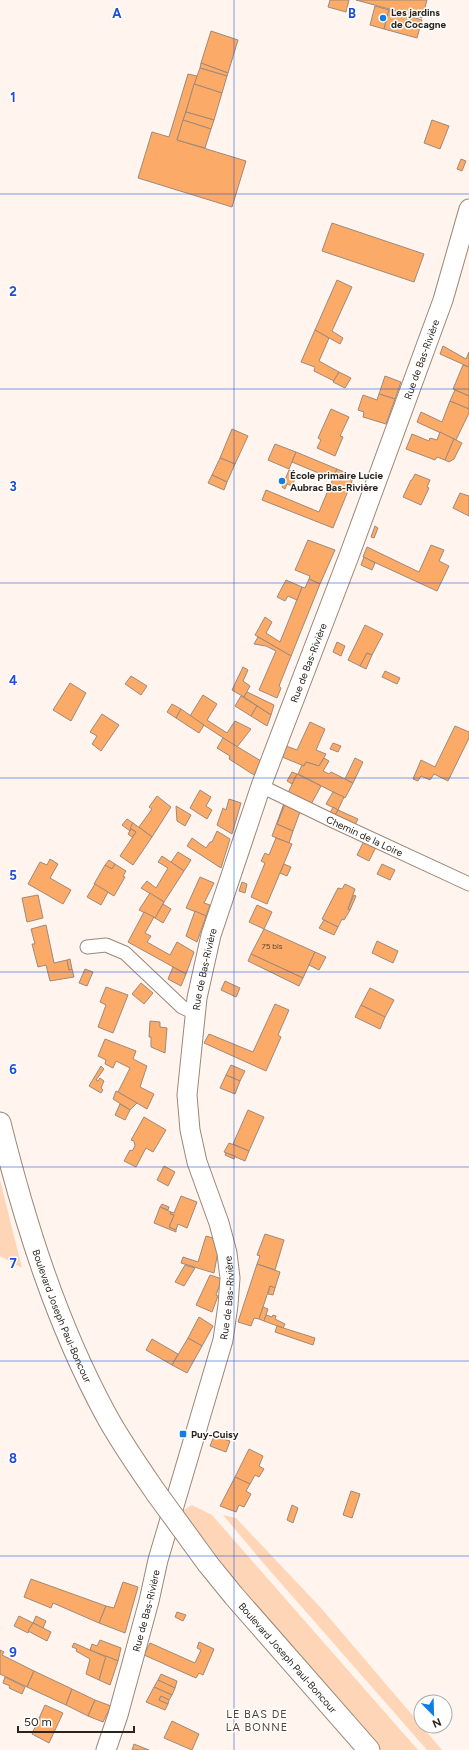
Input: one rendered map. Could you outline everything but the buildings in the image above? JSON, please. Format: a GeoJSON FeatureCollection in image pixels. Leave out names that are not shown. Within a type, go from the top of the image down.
{"type":"FeatureCollection","features":[{"type":"Feature","properties":{"kind":"main road","name":"Boulevard Joseph Paul-Boncour"},"geometry":{"type":"LineString","coordinates":[[0,1123],[44,1277],[84,1372],[105,1414],[157,1494],[208,1564],[234,1596],[369,1750]]}},
{"type":"Feature","properties":{"kind":"street","name":"Rue de Bas-Rivière"},"geometry":{"type":"LineString","coordinates":[[106,1750],[118,1715],[149,1602],[158,1560],[223,1340],[228,1305],[230,1278],[227,1253],[219,1223],[197,1162],[190,1130],[187,1095],[197,998],[212,935],[261,786],[349,556],[443,300],[469,209]]}},
{"type":"Feature","properties":{"kind":"street","name":"Chemin de la Loire"},"geometry":{"type":"LineString","coordinates":[[261,786],[469,884]]}},
{"type":"Feature","properties":{"kind":"street"},"geometry":{"type":"LineString","coordinates":[[87,947],[106,945],[125,953],[182,1007],[195,1013]]}},
{"type":"Feature","properties":{"kind":"shaded area"},"geometry":{"type":"Polygon","coordinates":[[[0,1180],[22,1268],[0,1256],[0,1180]]]}},
{"type":"Feature","properties":{"kind":"shaded area"},"geometry":{"type":"Polygon","coordinates":[[[192,1505],[212,1515],[418,1750],[381,1750],[279,1633],[182,1511],[192,1505]]]}},
{"type":"Feature","properties":{"kind":"shaded area"},"geometry":{"type":"Polygon","coordinates":[[[223,1515],[236,1518],[321,1608],[413,1716],[413,1734],[428,1734],[442,1750],[427,1750],[265,1565],[223,1515]]]}},
{"type":"Feature","properties":{"kind":"place","name":"Les jardins de Cocagne"},"geometry":{"type":"Point","coordinates":[383,18]}},
{"type":"Feature","properties":{"kind":"place","name":"École primaire Lucie Aubrac Bas-Rivière"},"geometry":{"type":"Point","coordinates":[282,481]}},
{"type":"Feature","properties":{"kind":"place","name":"Puy-Cuisy"},"geometry":{"type":"Point","coordinates":[183,1434]}},
{"type":"Feature","properties":{"kind":"district","name":"LE BAS DE LA BONNE"},"geometry":{"type":"Point","coordinates":[257,1720]}}]}
